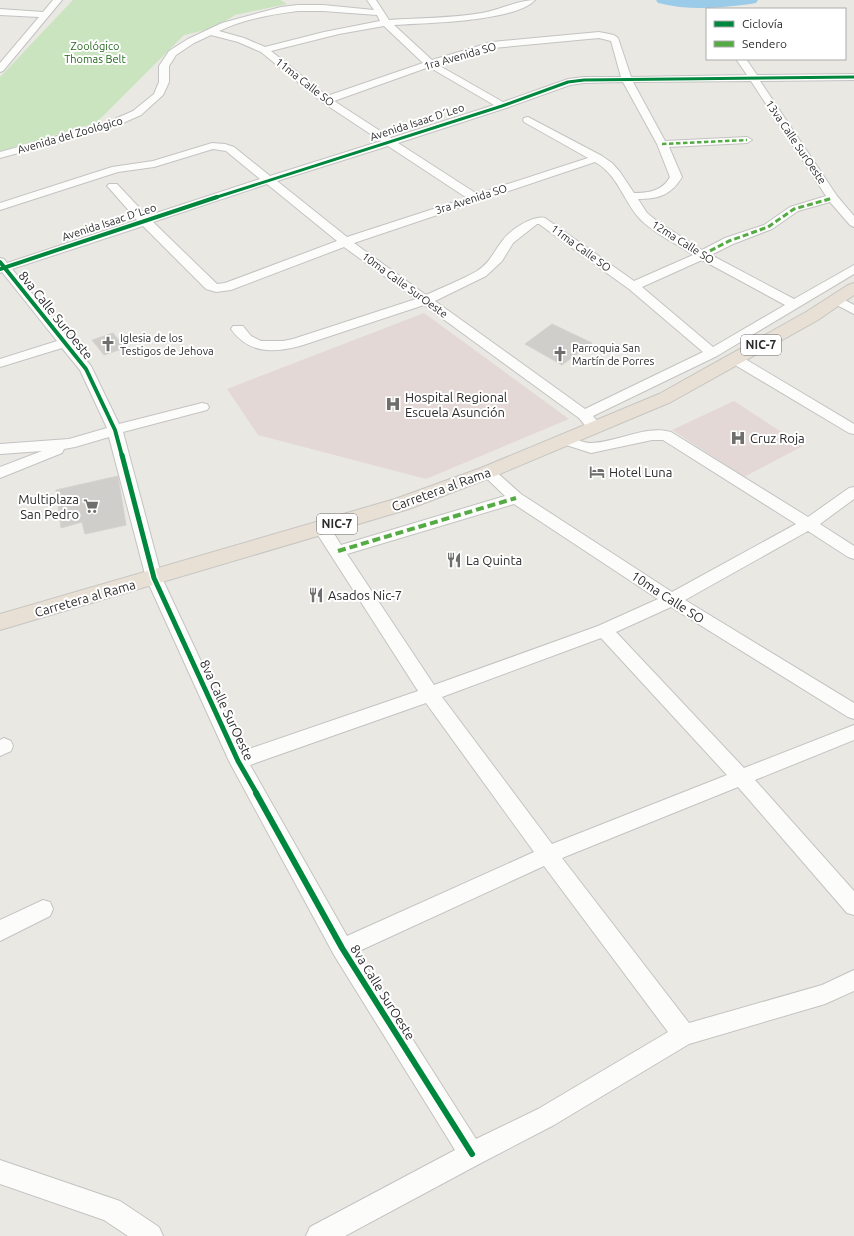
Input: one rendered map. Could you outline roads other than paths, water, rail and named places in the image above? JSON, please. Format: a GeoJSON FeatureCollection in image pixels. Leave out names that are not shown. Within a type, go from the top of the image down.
{"type":"FeatureCollection","features":[{"type":"Feature","properties":{"kind":"highway","name":"Carretera al Rama"},"geometry":{"type":"LineString","coordinates":[[2,619],[154,578],[402,504],[488,472],[565,440],[590,422],[665,398],[812,316],[854,288]]}},
{"type":"Feature","properties":{"kind":"street"},"geometry":{"type":"LineString","coordinates":[[2,64],[58,0]]}},
{"type":"Feature","properties":{"kind":"street"},"geometry":{"type":"LineString","coordinates":[[288,0],[298,8]]}},
{"type":"Feature","properties":{"kind":"street"},"geometry":{"type":"LineString","coordinates":[[386,0],[372,1],[386,23],[430,64],[502,106]]}},
{"type":"Feature","properties":{"kind":"street"},"geometry":{"type":"LineString","coordinates":[[264,50],[352,28],[386,23],[489,15],[521,6],[531,0]]}},
{"type":"Feature","properties":{"kind":"street","name":"Avenida del Zoológico"},"geometry":{"type":"LineString","coordinates":[[0,155],[112,124],[137,113],[158,95],[164,82],[164,66],[172,53],[186,43],[238,20],[281,10],[298,8],[323,8],[379,14]]}},
{"type":"Feature","properties":{"kind":"street"},"geometry":{"type":"LineString","coordinates":[[0,12],[45,16]]}},
{"type":"Feature","properties":{"kind":"street","name":"11ma Calle SO"},"geometry":{"type":"LineString","coordinates":[[210,32],[241,40],[264,50],[326,100],[391,141],[475,198]]}},
{"type":"Feature","properties":{"kind":"street","name":"1ra Avenida SO"},"geometry":{"type":"LineString","coordinates":[[326,100],[430,64],[492,45],[599,35],[611,37],[615,40],[627,80]]}},
{"type":"Feature","properties":{"kind":"street","name":"13va Calle SurOeste"},"geometry":{"type":"LineString","coordinates":[[742,60],[833,198],[854,223]]}},
{"type":"Feature","properties":{"kind":"street","name":"Avenida Isaac D´Leo"},"geometry":{"type":"LineString","coordinates":[[1,266],[502,106],[575,81],[854,77]]}},
{"type":"Feature","properties":{"kind":"street"},"geometry":{"type":"LineString","coordinates":[[627,80],[662,144],[676,176],[672,186],[662,192],[651,196],[630,196]]}},
{"type":"Feature","properties":{"kind":"street","name":"12ma Calle SO"},"geometry":{"type":"LineString","coordinates":[[528,120],[608,165],[648,220],[702,256],[795,305]]}},
{"type":"Feature","properties":{"kind":"street"},"geometry":{"type":"LineString","coordinates":[[662,144],[747,140]]}},
{"type":"Feature","properties":{"kind":"street","name":"10ma Calle SurOeste"},"geometry":{"type":"LineString","coordinates":[[0,207],[108,171],[154,164],[212,146],[225,147],[230,149],[345,242],[426,300],[590,422]]}},
{"type":"Feature","properties":{"kind":"street","name":"3ra Avenida SO"},"geometry":{"type":"LineString","coordinates":[[145,221],[210,286],[216,288],[227,287],[345,242],[598,158]]}},
{"type":"Feature","properties":{"kind":"street"},"geometry":{"type":"LineString","coordinates":[[113,186],[145,221]]}},
{"type":"Feature","properties":{"kind":"street"},"geometry":{"type":"LineString","coordinates":[[633,286],[702,256],[729,241],[768,227],[794,209],[833,198]]}},
{"type":"Feature","properties":{"kind":"street","name":"11ma Calle SO"},"geometry":{"type":"LineString","coordinates":[[426,300],[482,273],[498,258],[508,241],[533,222],[544,220],[633,286],[712,353]]}},
{"type":"Feature","properties":{"kind":"street","name":"8va Calle SurOeste"},"geometry":{"type":"LineString","coordinates":[[1,266],[86,370],[115,430],[154,578],[238,761],[342,948],[472,1154]]}},
{"type":"Feature","properties":{"kind":"street"},"geometry":{"type":"LineString","coordinates":[[590,422],[795,305],[854,269]]}},
{"type":"Feature","properties":{"kind":"street"},"geometry":{"type":"LineString","coordinates":[[238,329],[250,342],[260,345],[275,346],[294,344],[426,300]]}},
{"type":"Feature","properties":{"kind":"street"},"geometry":{"type":"LineString","coordinates":[[837,300],[854,310]]}},
{"type":"Feature","properties":{"kind":"street"},"geometry":{"type":"LineString","coordinates":[[0,363],[64,343]]}},
{"type":"Feature","properties":{"kind":"street"},"geometry":{"type":"LineString","coordinates":[[735,359],[854,430]]}},
{"type":"Feature","properties":{"kind":"street"},"geometry":{"type":"LineString","coordinates":[[0,473],[70,444],[115,430],[202,407]]}},
{"type":"Feature","properties":{"kind":"street"},"geometry":{"type":"LineString","coordinates":[[565,440],[591,448],[652,435],[666,435],[854,553]]}},
{"type":"Feature","properties":{"kind":"street"},"geometry":{"type":"LineString","coordinates":[[0,449],[70,444]]}},
{"type":"Feature","properties":{"kind":"street","name":"10ma Calle SO"},"geometry":{"type":"LineString","coordinates":[[488,472],[516,498],[672,600],[854,712]]}},
{"type":"Feature","properties":{"kind":"street"},"geometry":{"type":"LineString","coordinates":[[238,761],[430,694],[604,630],[672,600],[808,524],[854,492]]}},
{"type":"Feature","properties":{"kind":"street"},"geometry":{"type":"LineString","coordinates":[[338,551],[516,498]]}},
{"type":"Feature","properties":{"kind":"street"},"geometry":{"type":"LineString","coordinates":[[322,528],[430,694],[548,855],[684,1034]]}},
{"type":"Feature","properties":{"kind":"street"},"geometry":{"type":"LineString","coordinates":[[604,630],[742,778],[854,906]]}},
{"type":"Feature","properties":{"kind":"street"},"geometry":{"type":"LineString","coordinates":[[342,948],[548,855],[854,732]]}},
{"type":"Feature","properties":{"kind":"street"},"geometry":{"type":"LineString","coordinates":[[0,931],[43,909]]}},
{"type":"Feature","properties":{"kind":"street"},"geometry":{"type":"LineString","coordinates":[[319,1236],[472,1154],[546,1117],[684,1034],[825,994],[854,980]]}},
{"type":"Feature","properties":{"kind":"street"},"geometry":{"type":"LineString","coordinates":[[0,1172],[111,1210],[150,1236]]}},
{"type":"Feature","properties":{"kind":"waterway"},"geometry":{"type":"LineString","coordinates":[[663,0],[674,3],[696,5],[751,0]]}},
{"type":"Feature","properties":{"kind":"place","name":"Iglesia de los Testigos de Jehova"},"geometry":{"type":"Point","coordinates":[108,344]}},
{"type":"Feature","properties":{"kind":"place","name":"Parroquia San Martín de Porres"},"geometry":{"type":"Point","coordinates":[560,354]}},
{"type":"Feature","properties":{"kind":"place","name":"Hospital Regional Escuela Asunción"},"geometry":{"type":"Point","coordinates":[393,404]}},
{"type":"Feature","properties":{"kind":"place","name":"Cruz Roja"},"geometry":{"type":"Point","coordinates":[738,438]}},
{"type":"Feature","properties":{"kind":"place","name":"Hotel Luna"},"geometry":{"type":"Point","coordinates":[597,472]}},
{"type":"Feature","properties":{"kind":"place","name":"Multiplaza San Pedro"},"geometry":{"type":"Point","coordinates":[91,506]}},
{"type":"Feature","properties":{"kind":"place","name":"La Quinta"},"geometry":{"type":"Point","coordinates":[454,560]}},
{"type":"Feature","properties":{"kind":"place","name":"Asados Nic-7"},"geometry":{"type":"Point","coordinates":[316,595]}},
{"type":"Feature","properties":{"kind":"park label","name":"Zoológico Thomas Belt"},"geometry":{"type":"Point","coordinates":[95,52]}}]}
